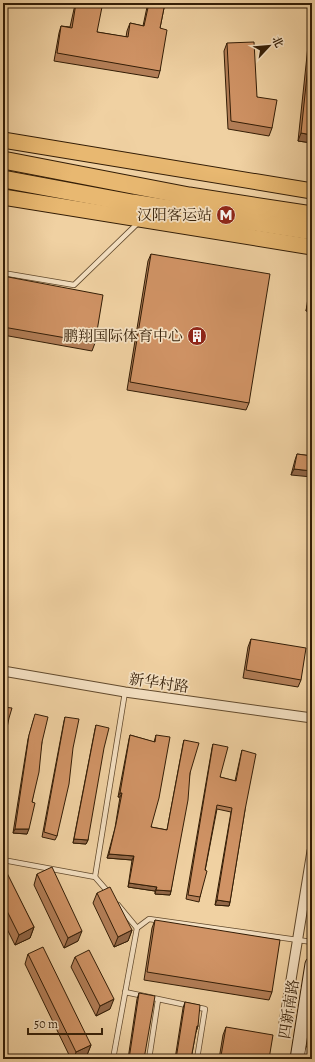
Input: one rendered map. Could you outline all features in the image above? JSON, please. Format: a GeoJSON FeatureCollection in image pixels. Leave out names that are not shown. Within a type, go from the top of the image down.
{"type":"FeatureCollection","features":[{"type":"Feature","properties":{"kind":"highway"},"geometry":{"type":"LineString","coordinates":[[3,154],[189,205],[312,232]]}},
{"type":"Feature","properties":{"kind":"highway"},"geometry":{"type":"LineString","coordinates":[[3,160],[50,168]]}},
{"type":"Feature","properties":{"kind":"highway"},"geometry":{"type":"LineString","coordinates":[[3,179],[189,205],[312,215]]}},
{"type":"Feature","properties":{"kind":"main road"},"geometry":{"type":"LineString","coordinates":[[3,140],[312,191]]}},
{"type":"Feature","properties":{"kind":"main road"},"geometry":{"type":"LineString","coordinates":[[3,197],[312,247]]}},
{"type":"Feature","properties":{"kind":"main road","name":"四新南路"},"geometry":{"type":"LineString","coordinates":[[297,1059],[312,964]]}},
{"type":"Feature","properties":{"kind":"main road","name":"四新南路"},"geometry":{"type":"LineString","coordinates":[[311,1059],[312,1051]]}},
{"type":"Feature","properties":{"kind":"street","name":"新华村路"},"geometry":{"type":"LineString","coordinates":[[3,671],[125,692],[312,718]]}},
{"type":"Feature","properties":{"kind":"street"},"geometry":{"type":"LineString","coordinates":[[284,1023],[312,851]]}},
{"type":"Feature","properties":{"kind":"lane"},"geometry":{"type":"LineString","coordinates":[[3,273],[74,285],[142,219]]}},
{"type":"Feature","properties":{"kind":"lane"},"geometry":{"type":"LineString","coordinates":[[95,877],[125,692]]}},
{"type":"Feature","properties":{"kind":"lane"},"geometry":{"type":"LineString","coordinates":[[3,860],[95,877],[137,928]]}},
{"type":"Feature","properties":{"kind":"lane"},"geometry":{"type":"LineString","coordinates":[[113,1059],[137,928],[149,919],[312,942]]}},
{"type":"Feature","properties":{"kind":"lane"},"geometry":{"type":"LineString","coordinates":[[125,992],[205,1009],[198,1059]]}},
{"type":"Feature","properties":{"kind":"lane"},"geometry":{"type":"LineString","coordinates":[[149,1059],[158,1000]]}},
{"type":"Feature","properties":{"kind":"building"},"geometry":{"type":"Polygon","coordinates":[[[76,3],[101,3],[102,7],[97,32],[128,37],[130,23],[144,26],[149,3],[165,3],[160,28],[167,30],[160,71],[57,53],[61,26],[72,28],[76,3]]]}},
{"type":"Feature","properties":{"kind":"building"},"geometry":{"type":"Polygon","coordinates":[[[312,27],[312,135],[301,133],[312,27]]]}},
{"type":"Feature","properties":{"kind":"building"},"geometry":{"type":"Polygon","coordinates":[[[254,42],[257,97],[277,100],[272,128],[231,121],[227,43],[254,42]]]}},
{"type":"Feature","properties":{"kind":"building","name":"鹏翔国际体育中心"},"geometry":{"type":"Polygon","coordinates":[[[151,254],[270,274],[249,403],[130,382],[151,254]]]}},
{"type":"Feature","properties":{"kind":"building"},"geometry":{"type":"Polygon","coordinates":[[[3,276],[103,295],[95,343],[3,327],[3,276]]]}},
{"type":"Feature","properties":{"kind":"building"},"geometry":{"type":"Polygon","coordinates":[[[312,284],[312,303],[308,303],[312,284]]]}},
{"type":"Feature","properties":{"kind":"building"},"geometry":{"type":"Polygon","coordinates":[[[297,454],[312,456],[312,471],[294,469],[297,454]]]}},
{"type":"Feature","properties":{"kind":"building"},"geometry":{"type":"Polygon","coordinates":[[[251,639],[306,648],[301,680],[246,670],[251,639]]]}},
{"type":"Feature","properties":{"kind":"building"},"geometry":{"type":"Polygon","coordinates":[[[3,707],[12,708],[3,748],[3,707]]]}},
{"type":"Feature","properties":{"kind":"building"},"geometry":{"type":"Polygon","coordinates":[[[35,714],[48,717],[42,742],[39,772],[32,802],[35,803],[29,829],[15,829],[29,735],[35,714]]]}},
{"type":"Feature","properties":{"kind":"building"},"geometry":{"type":"Polygon","coordinates":[[[65,717],[79,719],[73,748],[69,784],[57,836],[44,832],[65,717]]]}},
{"type":"Feature","properties":{"kind":"building"},"geometry":{"type":"Polygon","coordinates":[[[96,725],[109,728],[104,748],[88,840],[74,839],[96,725]]]}},
{"type":"Feature","properties":{"kind":"building"},"geometry":{"type":"Polygon","coordinates":[[[130,735],[155,742],[156,735],[170,737],[159,798],[151,827],[167,830],[184,740],[199,743],[190,773],[188,800],[171,891],[156,890],[157,887],[129,883],[134,856],[109,854],[122,793],[120,793],[130,735]]]}},
{"type":"Feature","properties":{"kind":"building"},"geometry":{"type":"Polygon","coordinates":[[[213,744],[228,747],[220,777],[236,781],[242,750],[256,754],[230,902],[217,900],[232,808],[217,805],[205,870],[207,871],[200,897],[188,895],[213,744]]]}},
{"type":"Feature","properties":{"kind":"building"},"geometry":{"type":"Polygon","coordinates":[[[3,867],[34,927],[19,935],[3,903],[3,867]]]}},
{"type":"Feature","properties":{"kind":"building"},"geometry":{"type":"Polygon","coordinates":[[[52,867],[82,931],[68,938],[37,874],[52,867]]]}},
{"type":"Feature","properties":{"kind":"building"},"geometry":{"type":"Polygon","coordinates":[[[110,887],[132,930],[118,937],[97,893],[110,887]]]}},
{"type":"Feature","properties":{"kind":"building"},"geometry":{"type":"Polygon","coordinates":[[[155,920],[280,940],[272,992],[147,972],[155,920]]]}},
{"type":"Feature","properties":{"kind":"building"},"geometry":{"type":"Polygon","coordinates":[[[43,947],[91,1045],[76,1052],[28,954],[43,947]]]}},
{"type":"Feature","properties":{"kind":"building"},"geometry":{"type":"Polygon","coordinates":[[[89,950],[114,999],[100,1006],[75,957],[89,950]]]}},
{"type":"Feature","properties":{"kind":"building"},"geometry":{"type":"Polygon","coordinates":[[[139,993],[155,996],[144,1059],[129,1059],[139,993]]]}},
{"type":"Feature","properties":{"kind":"building"},"geometry":{"type":"Polygon","coordinates":[[[185,1002],[200,1005],[198,1026],[191,1059],[176,1059],[185,1002]]]}},
{"type":"Feature","properties":{"kind":"building"},"geometry":{"type":"Polygon","coordinates":[[[226,1027],[273,1035],[269,1059],[239,1059],[221,1056],[226,1027]]]}},
{"type":"Feature","properties":{"kind":"place","name":"汉阳客运站"},"geometry":{"type":"Point","coordinates":[226,215]}},
{"type":"Feature","properties":{"kind":"place","name":"鹏翔国际体育中心"},"geometry":{"type":"Point","coordinates":[197,336]}}]}
